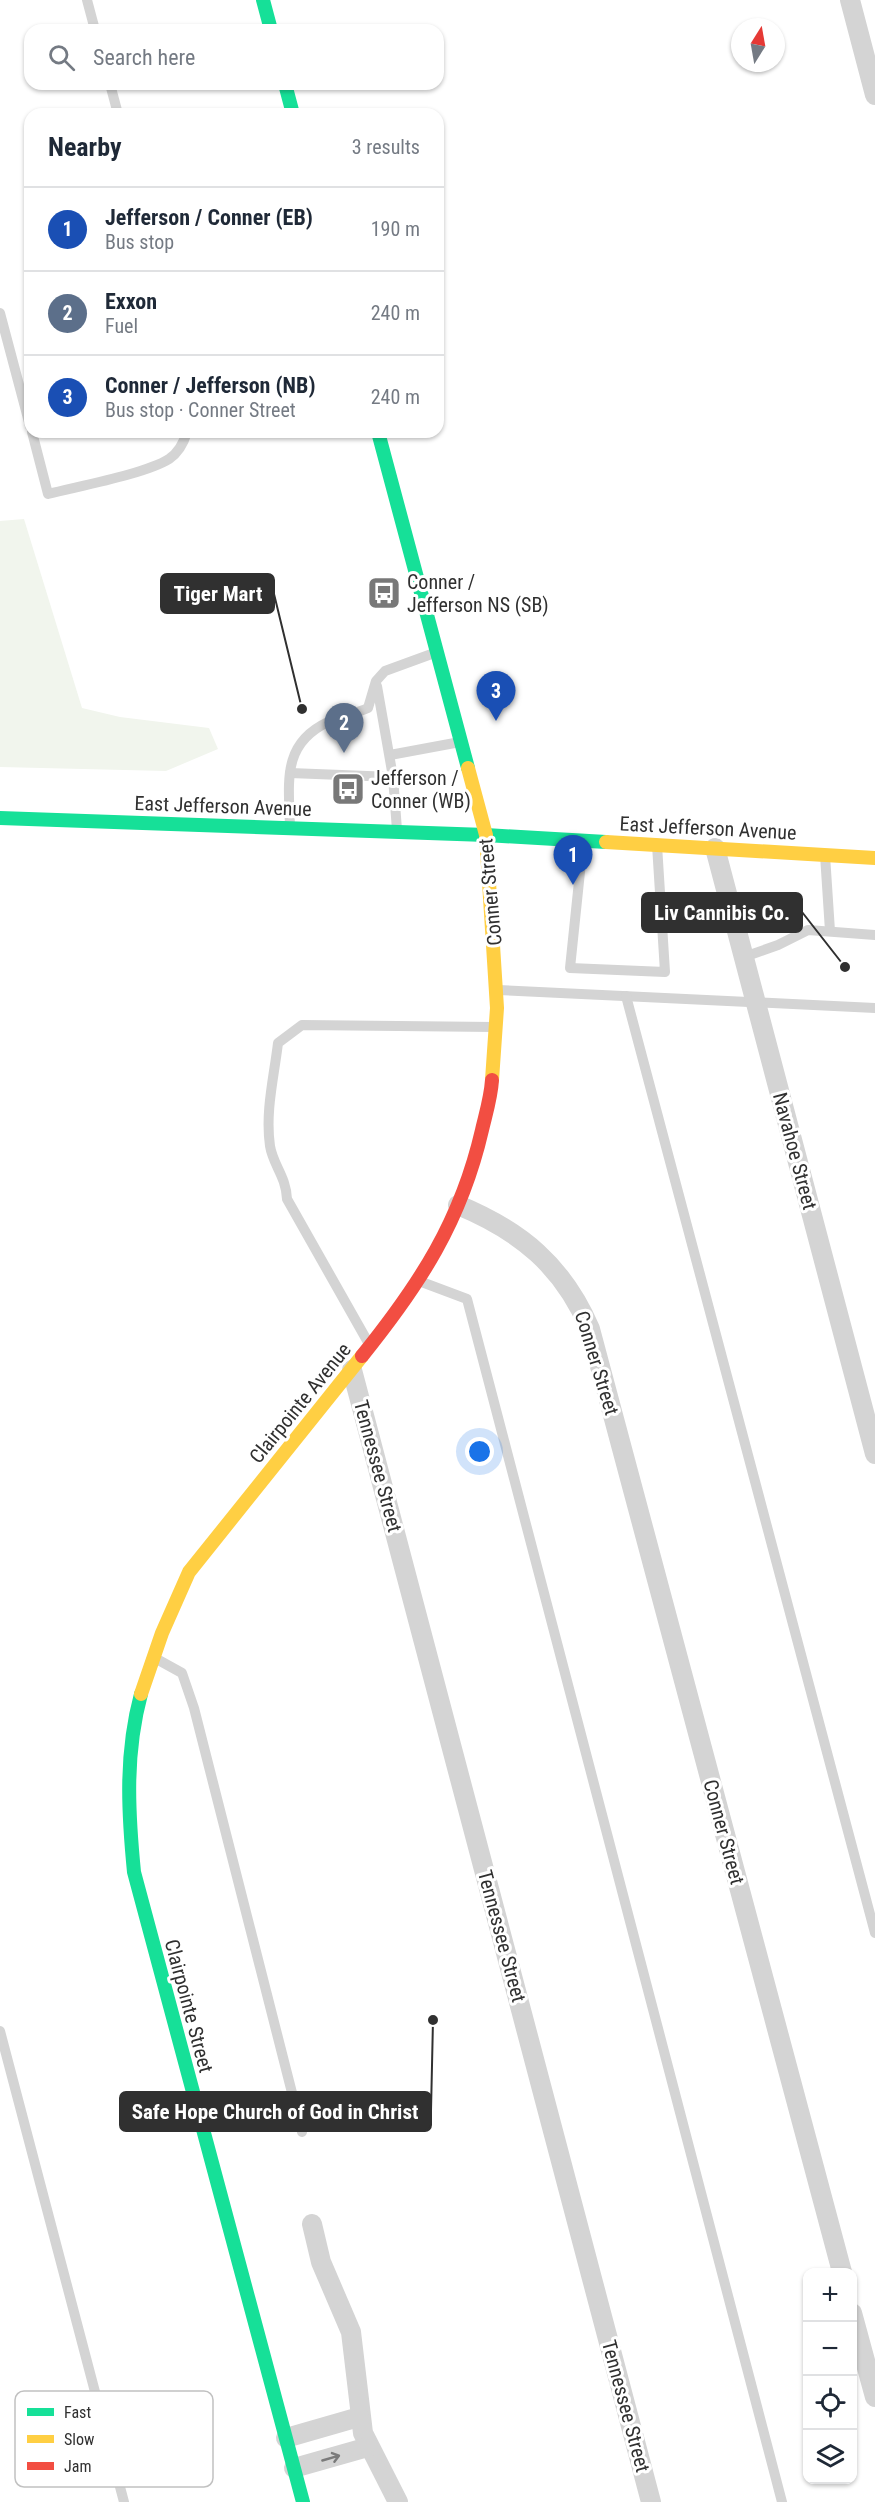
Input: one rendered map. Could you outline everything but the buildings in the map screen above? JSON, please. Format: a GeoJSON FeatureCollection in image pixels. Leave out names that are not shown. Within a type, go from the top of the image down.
{"type":"FeatureCollection","features":[{"type":"Feature","properties":{"kind":"street"},"geometry":{"type":"LineString","coordinates":[[263,0],[269,24]]}},
{"type":"Feature","properties":{"kind":"street"},"geometry":{"type":"LineString","coordinates":[[850,0],[872,75],[875,95]]}},
{"type":"Feature","properties":{"kind":"street"},"geometry":{"type":"LineString","coordinates":[[287,90],[291,108]]}},
{"type":"Feature","properties":{"kind":"street","name":"Conner Street"},"geometry":{"type":"LineString","coordinates":[[380,438],[486,835],[496,990],[496,1028],[491,1091],[472,1173],[458,1205],[493,1219],[549,1262],[577,1298],[590,1329],[841,2268]]}},
{"type":"Feature","properties":{"kind":"street","name":"East Jefferson Avenue"},"geometry":{"type":"LineString","coordinates":[[0,818],[486,835],[875,858]]}},
{"type":"Feature","properties":{"kind":"street","name":"Navahoe Street"},"geometry":{"type":"LineString","coordinates":[[716,848],[875,1454]]}},
{"type":"Feature","properties":{"kind":"street","name":"Clairpointe Avenue"},"geometry":{"type":"LineString","coordinates":[[166,1621],[189,1572],[207,1547],[371,1347],[419,1281],[442,1244],[458,1205]]}},
{"type":"Feature","properties":{"kind":"street","name":"Tennessee Street"},"geometry":{"type":"LineString","coordinates":[[352,1370],[651,2502]]}},
{"type":"Feature","properties":{"kind":"street","name":"Clairpointe Street"},"geometry":{"type":"LineString","coordinates":[[166,1621],[142,1688],[131,1742],[128,1816],[134,1872],[303,2502]]}},
{"type":"Feature","properties":{"kind":"street"},"geometry":{"type":"LineString","coordinates":[[312,2224],[321,2262],[351,2331],[359,2417],[368,2447],[398,2502]]}},
{"type":"Feature","properties":{"kind":"street"},"geometry":{"type":"LineString","coordinates":[[854,2322],[875,2397]]}},
{"type":"Feature","properties":{"kind":"street"},"geometry":{"type":"LineString","coordinates":[[286,2438],[359,2417]]}},
{"type":"Feature","properties":{"kind":"street"},"geometry":{"type":"LineString","coordinates":[[294,2468],[368,2447]]}},
{"type":"Feature","properties":{"kind":"lane"},"geometry":{"type":"LineString","coordinates":[[87,0],[93,24]]}},
{"type":"Feature","properties":{"kind":"lane"},"geometry":{"type":"LineString","coordinates":[[112,90],[116,108]]}},
{"type":"Feature","properties":{"kind":"lane"},"geometry":{"type":"LineString","coordinates":[[0,313],[24,403]]}},
{"type":"Feature","properties":{"kind":"lane"},"geometry":{"type":"LineString","coordinates":[[34,438],[48,494],[152,467],[171,458],[185,438]]}},
{"type":"Feature","properties":{"kind":"lane"},"geometry":{"type":"LineString","coordinates":[[290,828],[292,754],[306,734],[330,720],[349,717],[368,708],[376,681],[385,671],[437,652]]}},
{"type":"Feature","properties":{"kind":"lane"},"geometry":{"type":"LineString","coordinates":[[376,681],[390,755],[397,832]]}},
{"type":"Feature","properties":{"kind":"lane"},"geometry":{"type":"LineString","coordinates":[[390,755],[461,742]]}},
{"type":"Feature","properties":{"kind":"lane"},"geometry":{"type":"LineString","coordinates":[[290,773],[393,777]]}},
{"type":"Feature","properties":{"kind":"lane"},"geometry":{"type":"LineString","coordinates":[[584,841],[570,968],[665,972],[657,845]]}},
{"type":"Feature","properties":{"kind":"lane"},"geometry":{"type":"LineString","coordinates":[[825,854],[830,931]]}},
{"type":"Feature","properties":{"kind":"lane"},"geometry":{"type":"LineString","coordinates":[[744,957],[778,945],[808,930],[875,934]]}},
{"type":"Feature","properties":{"kind":"lane"},"geometry":{"type":"LineString","coordinates":[[496,990],[875,1008]]}},
{"type":"Feature","properties":{"kind":"lane"},"geometry":{"type":"LineString","coordinates":[[626,996],[875,1933]]}},
{"type":"Feature","properties":{"kind":"lane"},"geometry":{"type":"LineString","coordinates":[[371,1347],[287,1199],[286,1183],[270,1149],[268,1116],[278,1043],[302,1025],[496,1028]]}},
{"type":"Feature","properties":{"kind":"lane"},"geometry":{"type":"LineString","coordinates":[[419,1281],[467,1299],[782,2502]]}},
{"type":"Feature","properties":{"kind":"lane"},"geometry":{"type":"LineString","coordinates":[[153,1657],[183,1673],[194,1708],[302,2132]]}},
{"type":"Feature","properties":{"kind":"lane"},"geometry":{"type":"LineString","coordinates":[[0,2031],[95,2391]]}},
{"type":"Feature","properties":{"kind":"lane"},"geometry":{"type":"LineString","coordinates":[[120,2487],[124,2502]]}},
{"type":"Feature","properties":{"kind":"shaded area"},"geometry":{"type":"Polygon","coordinates":[[[24,519],[82,708],[120,717],[209,728],[218,749],[166,771],[0,767],[0,521],[24,519]]]}},
{"type":"Feature","properties":{"kind":"traffic: fast"},"geometry":{"type":"LineString","coordinates":[[263,0],[269,24]]}},
{"type":"Feature","properties":{"kind":"traffic: fast"},"geometry":{"type":"LineString","coordinates":[[287,90],[291,108]]}},
{"type":"Feature","properties":{"kind":"traffic: fast"},"geometry":{"type":"LineString","coordinates":[[380,438],[468,768]]}},
{"type":"Feature","properties":{"kind":"traffic: fast"},"geometry":{"type":"LineString","coordinates":[[0,818],[486,835],[606,842]]}},
{"type":"Feature","properties":{"kind":"traffic: fast"},"geometry":{"type":"LineString","coordinates":[[141,1694],[132,1738],[129,1782],[134,1872],[303,2502]]}},
{"type":"Feature","properties":{"kind":"traffic: slow"},"geometry":{"type":"LineString","coordinates":[[468,768],[486,835],[497,1008],[492,1080]]}},
{"type":"Feature","properties":{"kind":"traffic: slow"},"geometry":{"type":"LineString","coordinates":[[606,842],[875,858]]}},
{"type":"Feature","properties":{"kind":"traffic: slow"},"geometry":{"type":"LineString","coordinates":[[141,1694],[162,1633],[189,1572],[362,1356]]}},
{"type":"Feature","properties":{"kind":"traffic: jam"},"geometry":{"type":"LineString","coordinates":[[362,1356],[420,1277],[450,1223],[473,1163],[491,1093],[492,1080]]}},
{"type":"Feature","properties":{"kind":"place","name":"Conner / Jefferson NS (SB)"},"geometry":{"type":"Point","coordinates":[384,593]}},
{"type":"Feature","properties":{"kind":"place","name":"Tiger Mart"},"geometry":{"type":"Point","coordinates":[302,709]}},
{"type":"Feature","properties":{"kind":"place","name":"Conner / Jefferson (NB)"},"geometry":{"type":"Point","coordinates":[496,721]}},
{"type":"Feature","properties":{"kind":"place","name":"Exxon"},"geometry":{"type":"Point","coordinates":[344,753]}},
{"type":"Feature","properties":{"kind":"place","name":"Jefferson / Conner (WB)"},"geometry":{"type":"Point","coordinates":[348,789]}},
{"type":"Feature","properties":{"kind":"place","name":"Jefferson / Conner (EB)"},"geometry":{"type":"Point","coordinates":[573,885]}},
{"type":"Feature","properties":{"kind":"place","name":"Liv Cannibis Co."},"geometry":{"type":"Point","coordinates":[845,967]}},
{"type":"Feature","properties":{"kind":"place","name":"Safe Hope Church of God in Christ"},"geometry":{"type":"Point","coordinates":[433,2020]}}]}
